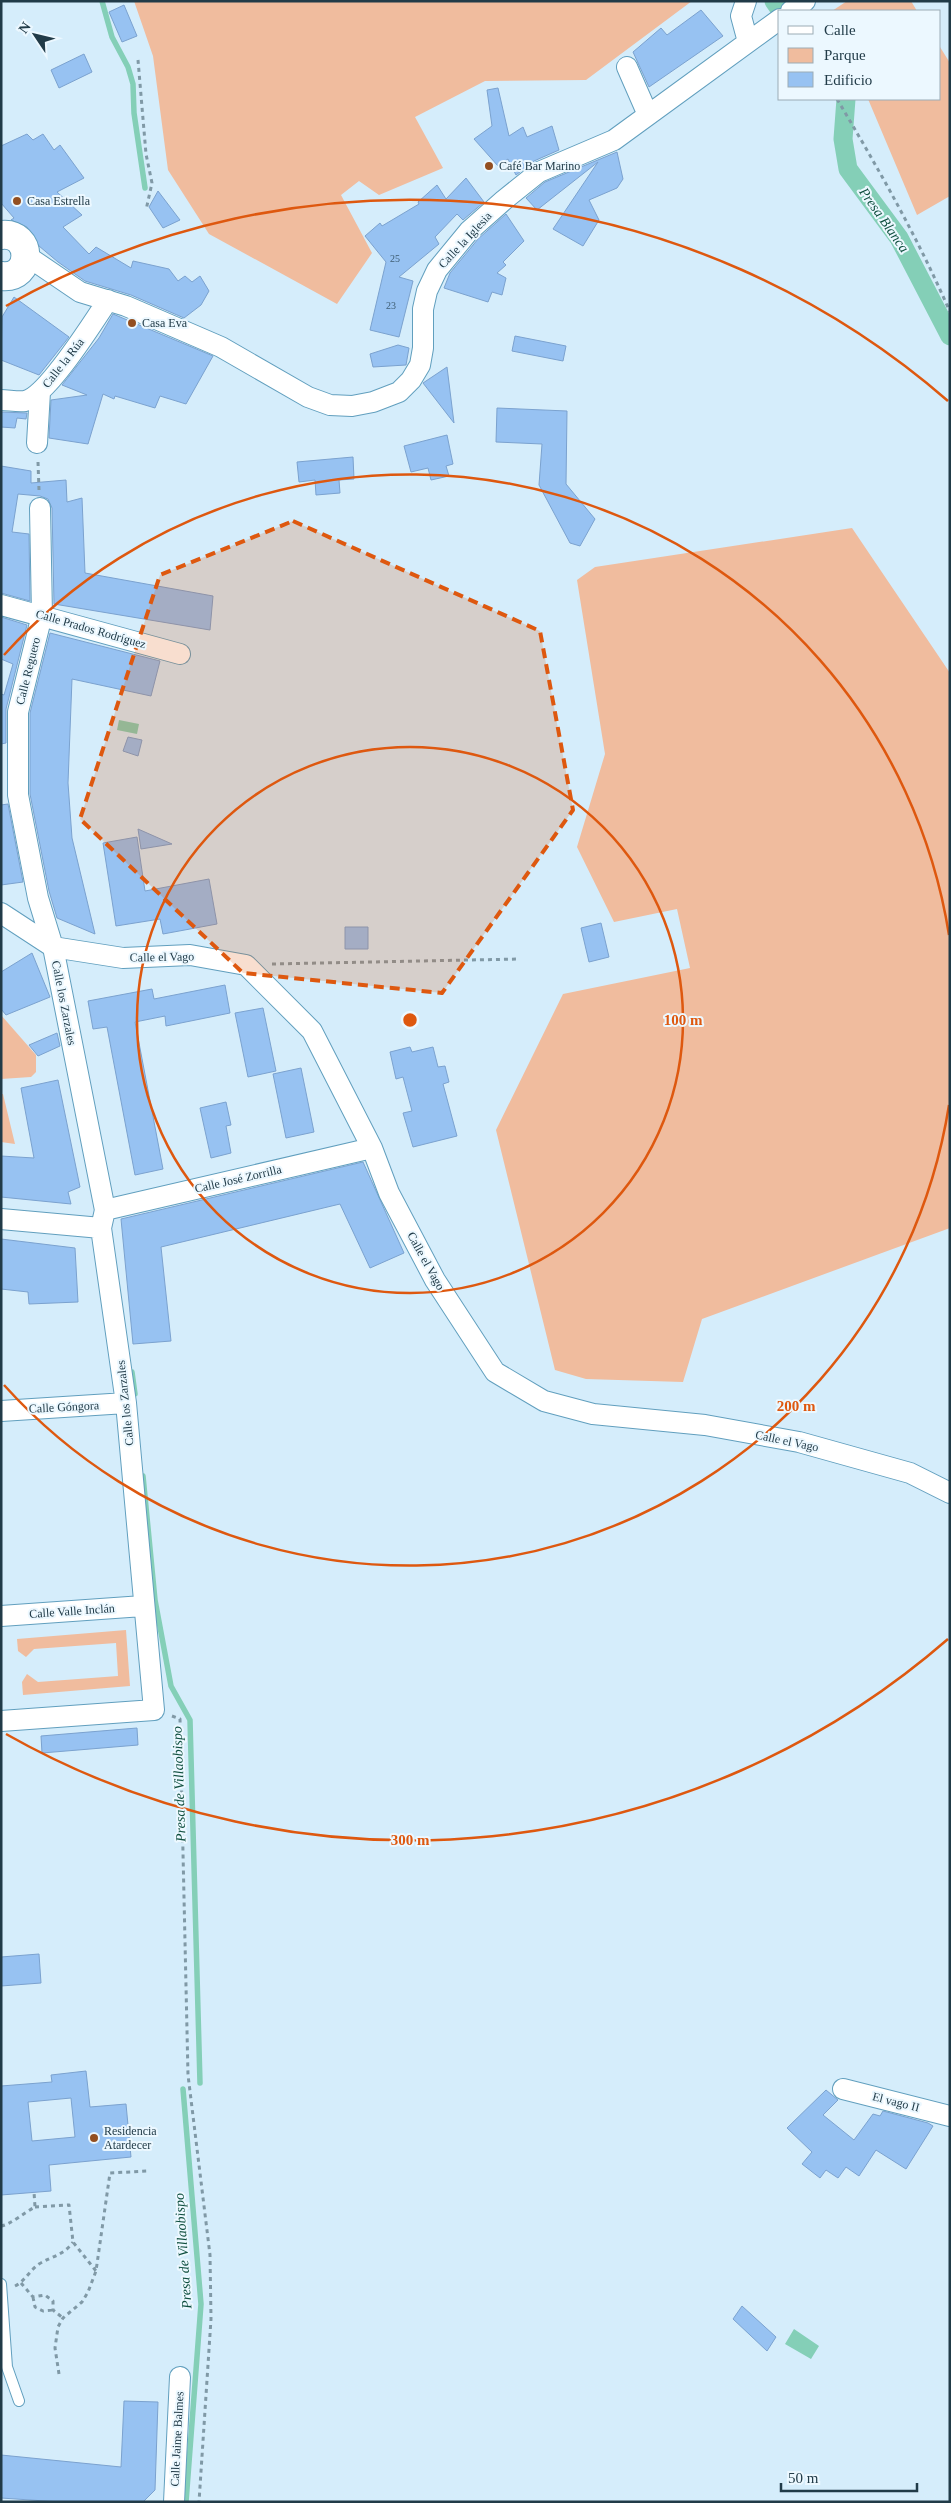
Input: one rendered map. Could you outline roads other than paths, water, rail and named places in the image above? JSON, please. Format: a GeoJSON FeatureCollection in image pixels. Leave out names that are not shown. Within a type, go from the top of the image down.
{"type":"FeatureCollection","features":[{"type":"Feature","properties":{"kind":"street"},"geometry":{"type":"LineString","coordinates":[[746,1],[741,16],[748,42]]}},
{"type":"Feature","properties":{"kind":"street"},"geometry":{"type":"LineString","coordinates":[[792,10],[805,1]]}},
{"type":"Feature","properties":{"kind":"street","name":"Calle la Iglesia"},"geometry":{"type":"LineString","coordinates":[[14,269],[108,300],[222,347],[308,397],[330,405],[352,406],[372,402],[399,392],[411,380],[420,365],[423,348],[423,309],[427,291],[437,270],[469,231],[539,172],[614,140],[774,23]]}},
{"type":"Feature","properties":{"kind":"street"},"geometry":{"type":"LineString","coordinates":[[627,67],[648,115]]}},
{"type":"Feature","properties":{"kind":"street"},"geometry":{"type":"LineString","coordinates":[[1,300],[14,269],[26,250],[19,239],[3,234]]}},
{"type":"Feature","properties":{"kind":"street","name":"Calle la Rúa"},"geometry":{"type":"LineString","coordinates":[[1,400],[26,401],[40,392],[80,343],[108,300]]}},
{"type":"Feature","properties":{"kind":"street"},"geometry":{"type":"LineString","coordinates":[[37,443],[40,392]]}},
{"type":"Feature","properties":{"kind":"street","name":"Calle Reguero"},"geometry":{"type":"LineString","coordinates":[[40,508],[42,615],[18,712],[18,794],[38,898],[53,947]]}},
{"type":"Feature","properties":{"kind":"street","name":"Calle Prados Rodríguez"},"geometry":{"type":"LineString","coordinates":[[1,605],[180,654]]}},
{"type":"Feature","properties":{"kind":"street","name":"Calle el Vago"},"geometry":{"type":"LineString","coordinates":[[1,913],[53,947],[124,958],[190,955],[246,965],[312,1031],[372,1148],[389,1193],[436,1280],[496,1372],[544,1401],[593,1414],[705,1425],[799,1442],[910,1474],[950,1493]]}},
{"type":"Feature","properties":{"kind":"street","name":"Calle los Zarzales"},"geometry":{"type":"LineString","coordinates":[[1,1721],[154,1710],[143,1606],[126,1403],[103,1219],[53,947]]}},
{"type":"Feature","properties":{"kind":"street","name":"Calle José Zorrilla"},"geometry":{"type":"LineString","coordinates":[[1,1219],[103,1219],[372,1148]]}},
{"type":"Feature","properties":{"kind":"street","name":"Calle Góngora"},"geometry":{"type":"LineString","coordinates":[[1,1411],[126,1403]]}},
{"type":"Feature","properties":{"kind":"street","name":"Calle Valle Inclán"},"geometry":{"type":"LineString","coordinates":[[1,1616],[143,1606]]}},
{"type":"Feature","properties":{"kind":"street","name":"El vago II"},"geometry":{"type":"LineString","coordinates":[[843,2089],[950,2116]]}},
{"type":"Feature","properties":{"kind":"street","name":"Calle Jaime Balmes"},"geometry":{"type":"LineString","coordinates":[[174,2502],[180,2377]]}},
{"type":"Feature","properties":{"kind":"lane"},"geometry":{"type":"LineString","coordinates":[[1,2284],[7,2367],[19,2401]]}},
{"type":"Feature","properties":{"kind":"waterway","name":"Presa de Villaobispo"},"geometry":{"type":"LineString","coordinates":[[102,1],[112,37],[128,67],[133,84],[134,113],[145,188]]}},
{"type":"Feature","properties":{"kind":"waterway","name":"Presa Blanca"},"geometry":{"type":"LineString","coordinates":[[774,1],[780,10]]}},
{"type":"Feature","properties":{"kind":"waterway","name":"Presa Blanca"},"geometry":{"type":"LineString","coordinates":[[846,100],[843,139],[848,169],[899,238],[950,336]]}},
{"type":"Feature","properties":{"kind":"waterway","name":"Presa de Villaobispo"},"geometry":{"type":"LineString","coordinates":[[132,1372],[135,1394]]}},
{"type":"Feature","properties":{"kind":"waterway","name":"Presa de Villaobispo"},"geometry":{"type":"LineString","coordinates":[[143,1476],[155,1600],[171,1686],[190,1720],[200,2083]]}},
{"type":"Feature","properties":{"kind":"waterway","name":"Presa de Villaobispo"},"geometry":{"type":"LineString","coordinates":[[183,2089],[201,2304],[186,2502]]}},
{"type":"Feature","properties":{"kind":"place","name":"Café Bar Marino"},"geometry":{"type":"Point","coordinates":[489,166]}},
{"type":"Feature","properties":{"kind":"place","name":"Casa Estrella"},"geometry":{"type":"Point","coordinates":[17,201]}},
{"type":"Feature","properties":{"kind":"place","name":"Casa Eva"},"geometry":{"type":"Point","coordinates":[132,323]}},
{"type":"Feature","properties":{"kind":"place","name":"Residencia Atardecer"},"geometry":{"type":"Point","coordinates":[94,2138]}}]}
